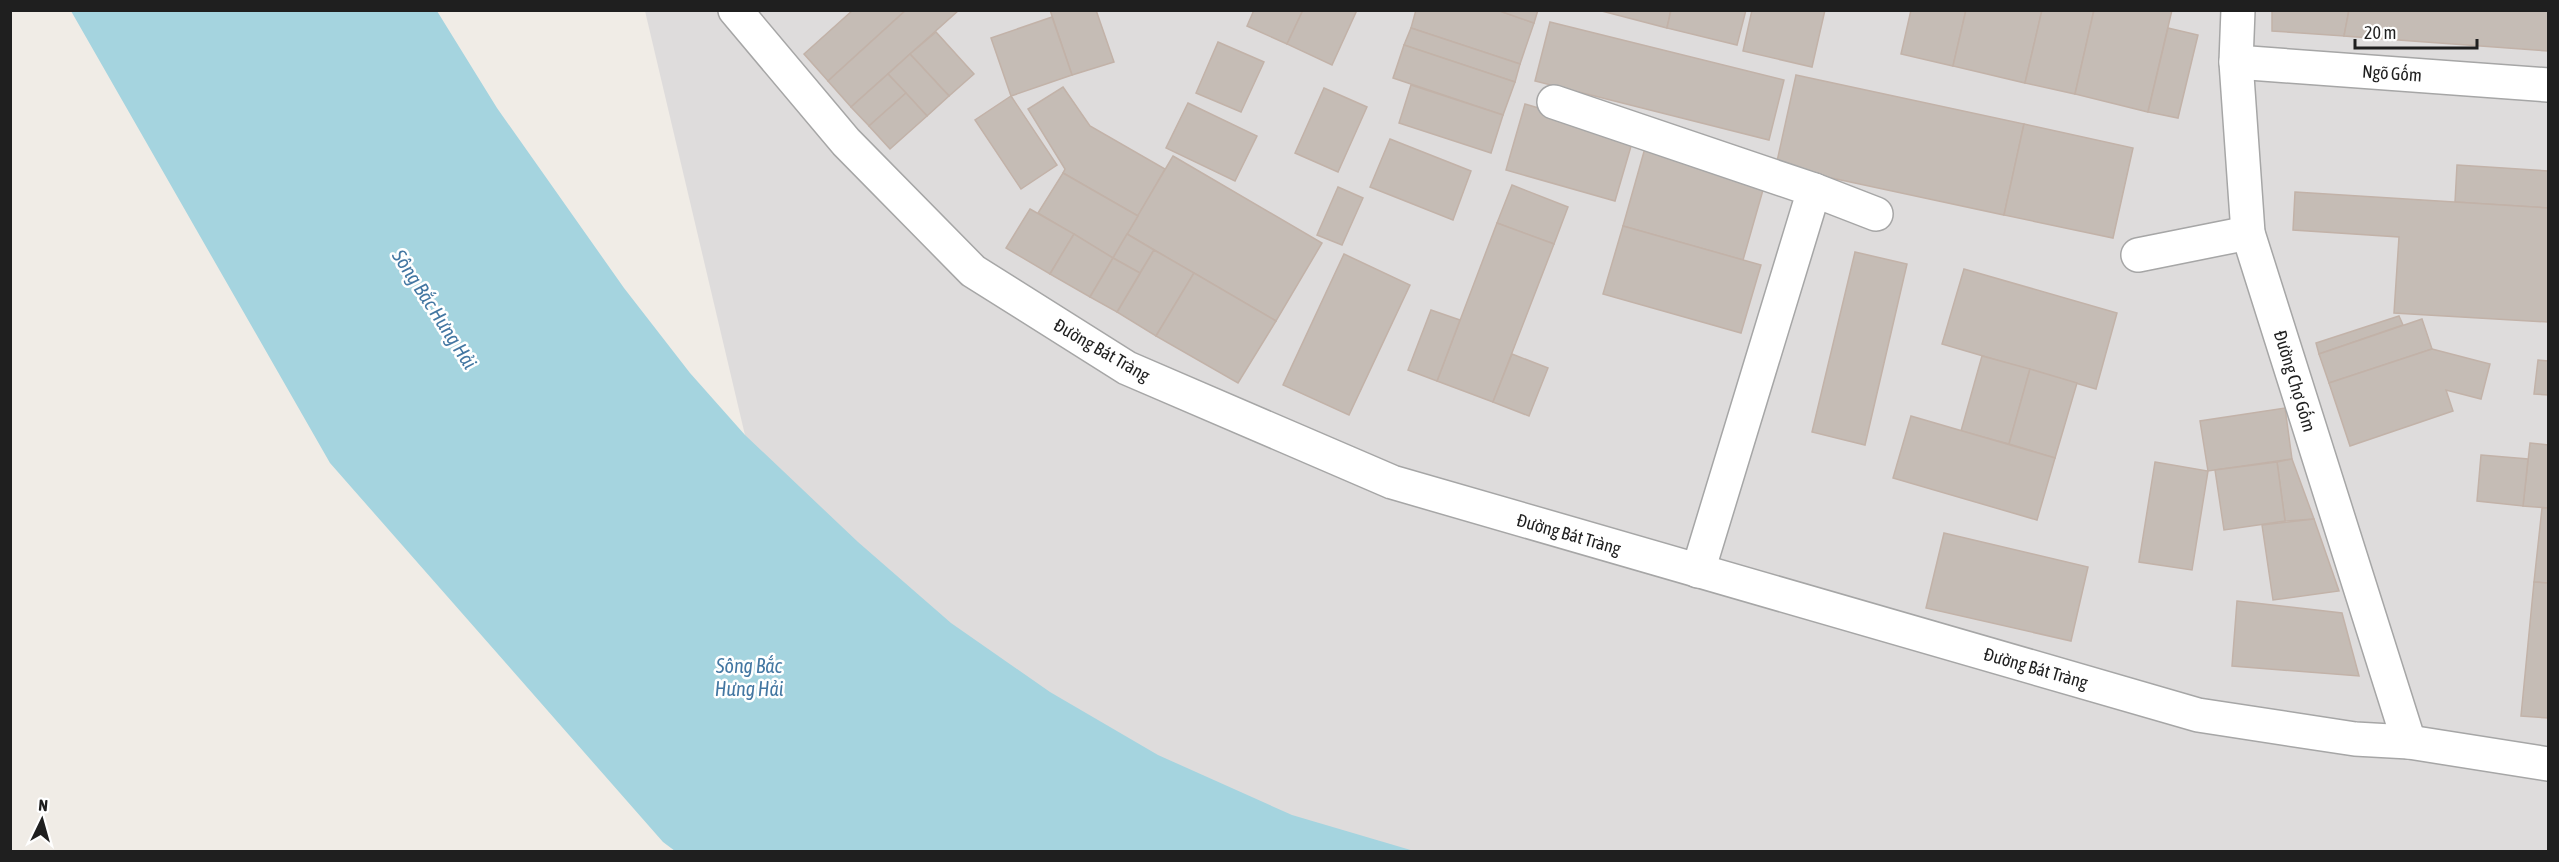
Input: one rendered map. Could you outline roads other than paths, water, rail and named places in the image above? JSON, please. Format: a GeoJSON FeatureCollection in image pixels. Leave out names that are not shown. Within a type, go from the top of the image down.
{"type":"FeatureCollection","features":[{"type":"Feature","properties":{"kind":"street","name":"Đường Bát Tràng"},"geometry":{"type":"LineString","coordinates":[[735,10],[846,142],[973,271],[1127,368],[1392,482],[2198,715],[2355,739],[2409,742],[2548,765]]}},
{"type":"Feature","properties":{"kind":"street","name":"Đường Chợ Gốm"},"geometry":{"type":"LineString","coordinates":[[2238,10],[2236,62],[2248,232],[2409,742]]}},
{"type":"Feature","properties":{"kind":"street","name":"Ngõ Gốm"},"geometry":{"type":"LineString","coordinates":[[2236,62],[2548,85]]}},
{"type":"Feature","properties":{"kind":"street"},"geometry":{"type":"LineString","coordinates":[[1554,102],[1814,190],[1876,214]]}},
{"type":"Feature","properties":{"kind":"street"},"geometry":{"type":"LineString","coordinates":[[1698,571],[1814,190]]}},
{"type":"Feature","properties":{"kind":"street"},"geometry":{"type":"LineString","coordinates":[[2138,255],[2248,232]]}},
{"type":"Feature","properties":{"kind":"water","name":"Sông Bắc Hưng Hải"},"geometry":{"type":"Polygon","coordinates":[[[71,11],[437,11],[497,108],[624,288],[690,373],[745,435],[858,542],[951,623],[1050,692],[1158,755],[1292,815],[1414,851],[675,851],[663,842],[330,463],[71,11]]]}}]}
